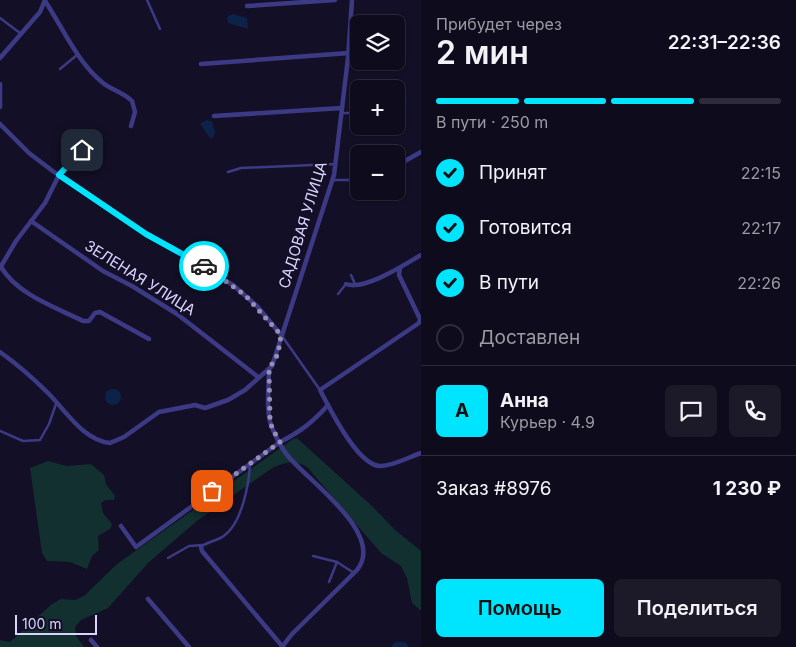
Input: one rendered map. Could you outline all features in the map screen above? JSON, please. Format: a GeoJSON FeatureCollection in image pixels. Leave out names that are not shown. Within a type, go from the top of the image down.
{"type":"FeatureCollection","features":[{"type":"Feature","properties":{"kind":"street"},"geometry":{"type":"LineString","coordinates":[[0,58],[40,12],[45,0]]}},
{"type":"Feature","properties":{"kind":"street"},"geometry":{"type":"LineString","coordinates":[[45,0],[78,54],[103,83],[132,101],[135,112],[131,126]]}},
{"type":"Feature","properties":{"kind":"street"},"geometry":{"type":"LineString","coordinates":[[247,6],[335,0]]}},
{"type":"Feature","properties":{"kind":"street","name":"САДОВАЯ УЛИЦА"},"geometry":{"type":"LineString","coordinates":[[269,369],[278,354],[281,335],[333,180],[349,53],[352,0]]}},
{"type":"Feature","properties":{"kind":"street"},"geometry":{"type":"LineString","coordinates":[[201,64],[349,53]]}},
{"type":"Feature","properties":{"kind":"street"},"geometry":{"type":"LineString","coordinates":[[0,84],[0,107]]}},
{"type":"Feature","properties":{"kind":"street"},"geometry":{"type":"LineString","coordinates":[[214,116],[342,110]]}},
{"type":"Feature","properties":{"kind":"street"},"geometry":{"type":"LineString","coordinates":[[0,124],[29,153],[59,175],[146,234],[233,285],[257,306],[281,335]]}},
{"type":"Feature","properties":{"kind":"street"},"geometry":{"type":"LineString","coordinates":[[82,150],[59,175],[32,221],[16,241],[0,268],[16,285],[35,298],[83,321],[89,321],[95,313],[100,312],[149,339]]}},
{"type":"Feature","properties":{"kind":"street"},"geometry":{"type":"LineString","coordinates":[[405,161],[421,152]]}},
{"type":"Feature","properties":{"kind":"street","name":"ЗЕЛЕНАЯ УЛИЦА"},"geometry":{"type":"LineString","coordinates":[[32,221],[103,271],[132,286],[177,314],[258,377]]}},
{"type":"Feature","properties":{"kind":"street"},"geometry":{"type":"LineString","coordinates":[[346,284],[356,285],[400,268],[421,255]]}},
{"type":"Feature","properties":{"kind":"street"},"geometry":{"type":"LineString","coordinates":[[400,268],[399,275],[420,319],[419,323],[320,390],[352,445],[371,463],[380,466],[421,453]]}},
{"type":"Feature","properties":{"kind":"street"},"geometry":{"type":"LineString","coordinates":[[0,352],[58,403],[66,414],[77,422],[92,438],[110,443],[124,437],[159,412],[195,405],[205,408],[214,406],[245,390],[269,369]]}},
{"type":"Feature","properties":{"kind":"street"},"geometry":{"type":"LineString","coordinates":[[202,546],[202,551],[282,647],[292,634],[363,563],[365,548],[362,537],[326,494],[289,457],[272,428],[270,419],[269,369]]}},
{"type":"Feature","properties":{"kind":"street"},"geometry":{"type":"LineString","coordinates":[[121,526],[136,547],[280,442],[312,423],[328,405]]}},
{"type":"Feature","properties":{"kind":"street"},"geometry":{"type":"LineString","coordinates":[[148,599],[189,647]]}},
{"type":"Feature","properties":{"kind":"street"},"geometry":{"type":"LineString","coordinates":[[91,640],[97,647]]}},
{"type":"Feature","properties":{"kind":"lane"},"geometry":{"type":"LineString","coordinates":[[147,0],[160,29]]}},
{"type":"Feature","properties":{"kind":"lane"},"geometry":{"type":"LineString","coordinates":[[0,18],[20,33]]}},
{"type":"Feature","properties":{"kind":"lane"},"geometry":{"type":"LineString","coordinates":[[60,70],[78,54]]}},
{"type":"Feature","properties":{"kind":"lane"},"geometry":{"type":"LineString","coordinates":[[342,110],[350,111]]}},
{"type":"Feature","properties":{"kind":"lane"},"geometry":{"type":"LineString","coordinates":[[228,172],[240,168],[336,164]]}},
{"type":"Feature","properties":{"kind":"lane"},"geometry":{"type":"LineString","coordinates":[[333,180],[350,180]]}},
{"type":"Feature","properties":{"kind":"lane"},"geometry":{"type":"LineString","coordinates":[[351,275],[356,285]]}},
{"type":"Feature","properties":{"kind":"lane"},"geometry":{"type":"LineString","coordinates":[[338,294],[346,284]]}},
{"type":"Feature","properties":{"kind":"lane"},"geometry":{"type":"LineString","coordinates":[[281,335],[320,390]]}},
{"type":"Feature","properties":{"kind":"lane"},"geometry":{"type":"LineString","coordinates":[[0,431],[23,441],[40,440],[58,403]]}},
{"type":"Feature","properties":{"kind":"lane"},"geometry":{"type":"LineString","coordinates":[[168,558],[189,546],[202,546],[224,536],[235,525],[249,481],[250,464]]}},
{"type":"Feature","properties":{"kind":"lane"},"geometry":{"type":"LineString","coordinates":[[313,556],[337,562],[354,573]]}},
{"type":"Feature","properties":{"kind":"lane"},"geometry":{"type":"LineString","coordinates":[[329,582],[337,562]]}},
{"type":"Feature","properties":{"kind":"green space"},"geometry":{"type":"Polygon","coordinates":[[[297,438],[373,507],[394,529],[421,551],[421,611],[412,603],[407,578],[401,566],[381,553],[307,467],[303,464],[290,462],[272,468],[197,521],[149,562],[108,608],[81,620],[75,627],[76,636],[84,647],[0,647],[0,640],[10,642],[52,604],[61,599],[75,600],[84,596],[117,564],[297,438]]]}},
{"type":"Feature","properties":{"kind":"green space"},"geometry":{"type":"Polygon","coordinates":[[[48,461],[67,466],[91,464],[104,475],[106,484],[115,496],[114,500],[105,500],[101,503],[103,513],[112,524],[110,529],[98,536],[99,550],[92,556],[87,569],[70,562],[47,561],[42,553],[30,468],[48,461]]]}},
{"type":"Feature","properties":{"kind":"water"},"geometry":{"type":"Polygon","coordinates":[[[233,14],[247,18],[248,29],[228,23],[227,17],[233,14]]]}},
{"type":"Feature","properties":{"kind":"water"},"geometry":{"type":"Polygon","coordinates":[[[405,94],[407,100],[405,108],[405,94]]]}},
{"type":"Feature","properties":{"kind":"water"},"geometry":{"type":"Polygon","coordinates":[[[206,120],[212,121],[215,132],[213,138],[210,138],[200,124],[206,120]]]}},
{"type":"Feature","properties":{"kind":"water"},"geometry":{"type":"Polygon","coordinates":[[[113,389],[121,397],[113,405],[105,397],[113,389]]]}},
{"type":"Feature","properties":{"kind":"waterway"},"geometry":{"type":"LineString","coordinates":[[397,647],[403,647]]}},
{"type":"Feature","properties":{"kind":"way so far"},"geometry":{"type":"LineString","coordinates":[[204,266],[245,295],[257,306],[281,335],[278,354],[269,369],[270,419],[272,428],[280,442],[212,491]]}},
{"type":"Feature","properties":{"kind":"route"},"geometry":{"type":"LineString","coordinates":[[82,150],[59,175],[146,234],[204,266]]}}]}
